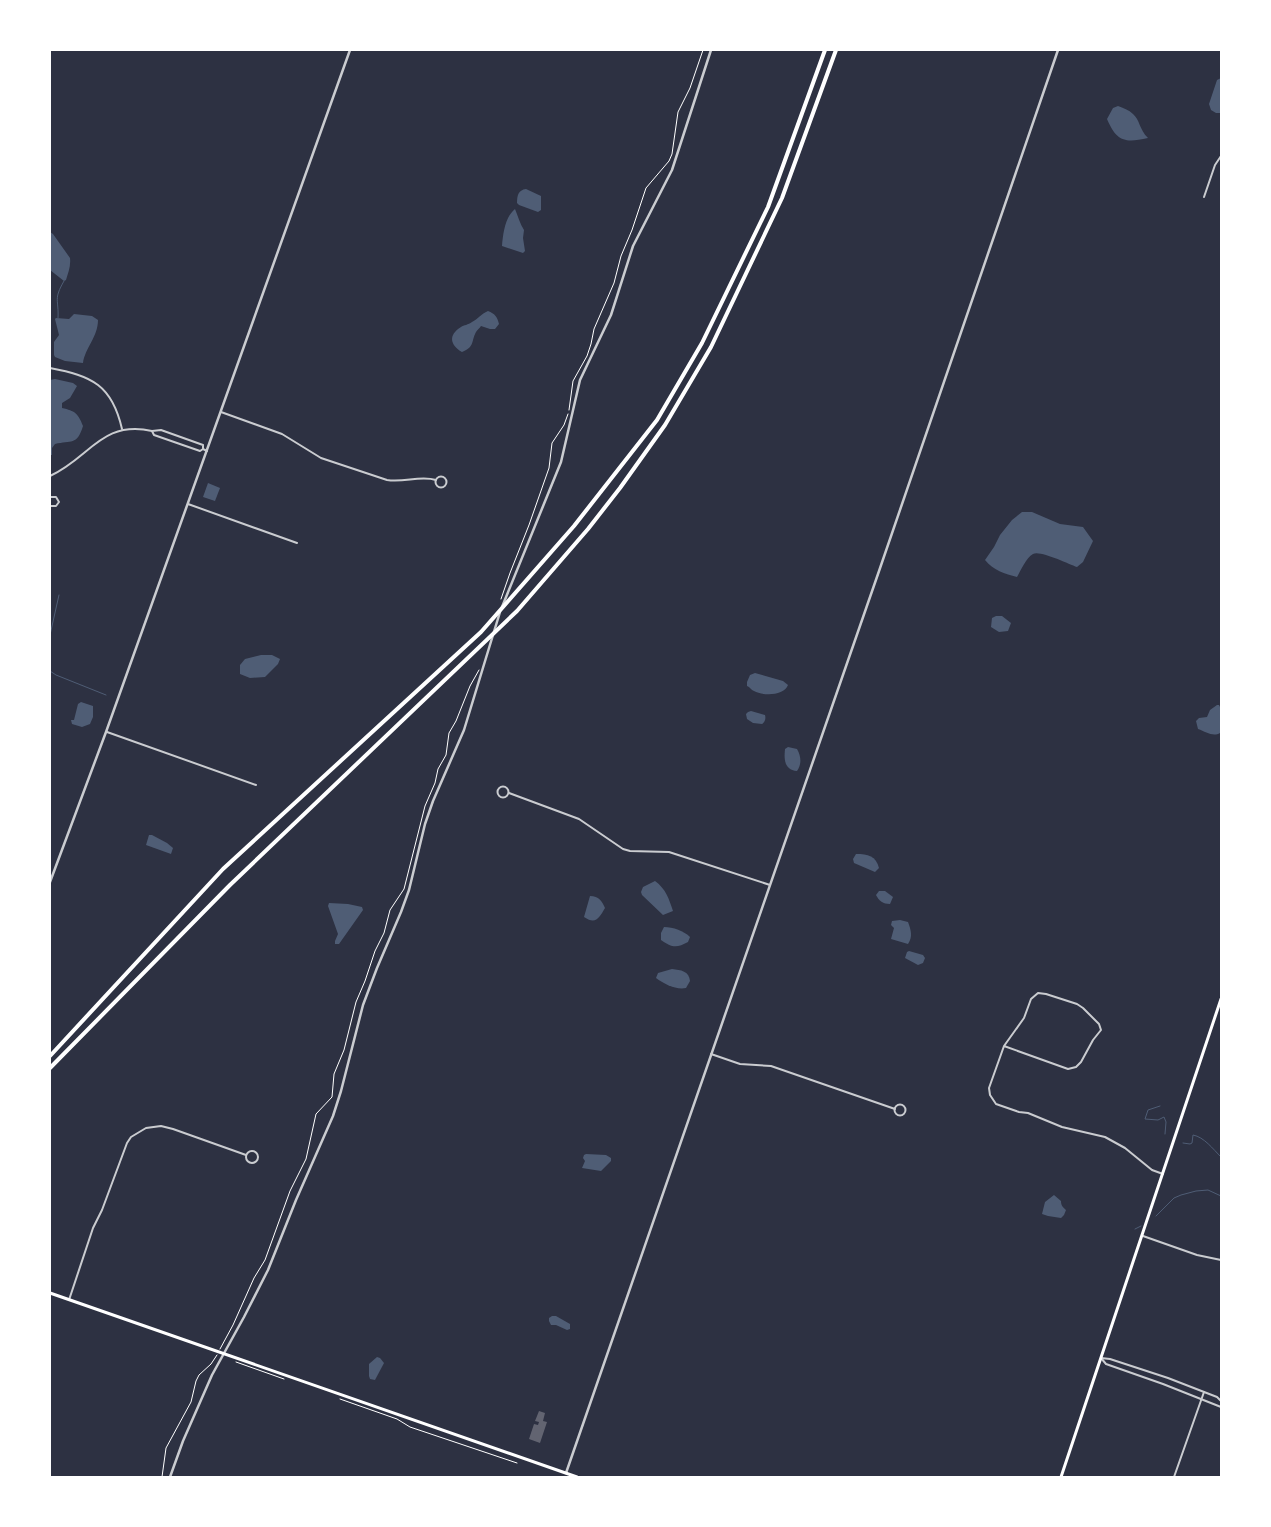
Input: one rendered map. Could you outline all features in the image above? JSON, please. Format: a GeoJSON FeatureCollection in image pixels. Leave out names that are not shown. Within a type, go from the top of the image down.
{"type":"FeatureCollection","features":[{"type":"Feature","properties":{"kind":"highway"},"geometry":{"type":"LineString","coordinates":[[50,1056],[223,869],[481,632],[574,526],[657,420],[702,343],[768,207],[825,50]]}},
{"type":"Feature","properties":{"kind":"highway"},"geometry":{"type":"LineString","coordinates":[[50,1068],[230,884],[517,611],[588,529],[620,488],[665,425],[711,347],[782,198],[836,50]]}},
{"type":"Feature","properties":{"kind":"main road"},"geometry":{"type":"LineString","coordinates":[[1061,1477],[1221,999]]}},
{"type":"Feature","properties":{"kind":"main road"},"geometry":{"type":"LineString","coordinates":[[50,1293],[565,1475],[578,1477]]}},
{"type":"Feature","properties":{"kind":"street"},"geometry":{"type":"LineString","coordinates":[[50,882],[106,732],[188,504],[205,450],[221,412],[350,50]]}},
{"type":"Feature","properties":{"kind":"street"},"geometry":{"type":"LineString","coordinates":[[170,1477],[212,1375],[264,1278],[333,1116],[363,1005],[406,897],[428,816],[464,730],[508,589],[561,462],[580,380],[611,315],[633,246],[672,170],[711,50]]}},
{"type":"Feature","properties":{"kind":"street"},"geometry":{"type":"LineString","coordinates":[[565,1475],[1058,50]]}},
{"type":"Feature","properties":{"kind":"street"},"geometry":{"type":"LineString","coordinates":[[1204,197],[1215,165],[1221,156]]}},
{"type":"Feature","properties":{"kind":"street"},"geometry":{"type":"LineString","coordinates":[[50,368],[82,375],[101,387],[114,405],[122,430]]}},
{"type":"Feature","properties":{"kind":"street"},"geometry":{"type":"LineString","coordinates":[[221,412],[282,434],[321,458],[388,480],[397,482],[427,478],[436,480],[442,477],[446,480],[446,484],[444,487],[439,487],[436,485],[436,480]]}},
{"type":"Feature","properties":{"kind":"street"},"geometry":{"type":"LineString","coordinates":[[50,476],[72,463],[99,440],[122,430],[136,428],[158,430],[203,445],[205,450]]}},
{"type":"Feature","properties":{"kind":"street"},"geometry":{"type":"LineString","coordinates":[[152,430],[154,435],[200,452],[205,450]]}},
{"type":"Feature","properties":{"kind":"street"},"geometry":{"type":"LineString","coordinates":[[50,495],[56,497],[59,502],[56,506],[50,506]]}},
{"type":"Feature","properties":{"kind":"street"},"geometry":{"type":"LineString","coordinates":[[188,504],[297,543]]}},
{"type":"Feature","properties":{"kind":"street"},"geometry":{"type":"LineString","coordinates":[[106,732],[256,785]]}},
{"type":"Feature","properties":{"kind":"street"},"geometry":{"type":"LineString","coordinates":[[501,787],[508,788],[509,794],[503,798],[498,795],[498,791],[501,787]]}},
{"type":"Feature","properties":{"kind":"street"},"geometry":{"type":"LineString","coordinates":[[509,794],[579,819],[623,849],[630,851],[669,852],[770,886]]}},
{"type":"Feature","properties":{"kind":"street"},"geometry":{"type":"LineString","coordinates":[[1004,1046],[1068,1069],[1076,1067],[1082,1062],[1092,1040],[1101,1030],[1099,1024],[1083,1008],[1077,1004],[1046,994],[1038,993],[1031,999],[1024,1018],[1004,1046],[990,1088],[990,1095],[996,1104],[1028,1113],[1062,1127],[1105,1137],[1125,1148],[1152,1170],[1163,1174]]}},
{"type":"Feature","properties":{"kind":"street"},"geometry":{"type":"LineString","coordinates":[[711,1054],[740,1064],[771,1066],[895,1108],[902,1105],[905,1112],[902,1115],[897,1115],[895,1108]]}},
{"type":"Feature","properties":{"kind":"street"},"geometry":{"type":"LineString","coordinates":[[69,1300],[93,1228],[102,1210],[124,1149],[131,1137],[146,1128],[161,1126],[246,1155]]}},
{"type":"Feature","properties":{"kind":"street"},"geometry":{"type":"LineString","coordinates":[[250,1151],[254,1151],[257,1154],[257,1160],[254,1163],[248,1162],[246,1155],[250,1151]]}},
{"type":"Feature","properties":{"kind":"street"},"geometry":{"type":"LineString","coordinates":[[1143,1236],[1199,1256],[1221,1260]]}},
{"type":"Feature","properties":{"kind":"street"},"geometry":{"type":"LineString","coordinates":[[1101,1358],[1125,1363],[1217,1397],[1221,1401]]}},
{"type":"Feature","properties":{"kind":"street"},"geometry":{"type":"LineString","coordinates":[[1101,1358],[1106,1364],[1221,1406]]}},
{"type":"Feature","properties":{"kind":"street"},"geometry":{"type":"LineString","coordinates":[[1174,1477],[1204,1392]]}},
{"type":"Feature","properties":{"kind":"path"},"geometry":{"type":"LineString","coordinates":[[499,606],[549,468],[552,443],[567,418],[573,381],[587,356],[594,329],[614,283],[621,256],[646,188],[672,154],[677,116],[690,88],[703,50]]}},
{"type":"Feature","properties":{"kind":"path"},"geometry":{"type":"LineString","coordinates":[[220,1349],[254,1278],[264,1263],[290,1191],[306,1159],[316,1114],[332,1097],[334,1074],[344,1050],[356,1002],[375,951],[384,933],[390,910],[404,889],[426,806],[438,769],[447,753],[449,733],[456,722],[470,686],[481,665]]}},
{"type":"Feature","properties":{"kind":"path"},"geometry":{"type":"LineString","coordinates":[[162,1477],[166,1448],[191,1402],[196,1380],[217,1356]]}},
{"type":"Feature","properties":{"kind":"path"},"geometry":{"type":"LineString","coordinates":[[236,1362],[289,1381]]}},
{"type":"Feature","properties":{"kind":"path"},"geometry":{"type":"LineString","coordinates":[[336,1397],[397,1419],[410,1427],[518,1463]]}},
{"type":"Feature","properties":{"kind":"water"},"geometry":{"type":"Polygon","coordinates":[[[1221,78],[1221,113],[1216,113],[1211,110],[1209,104],[1217,80],[1221,78]]]}},
{"type":"Feature","properties":{"kind":"water"},"geometry":{"type":"Polygon","coordinates":[[[1118,106],[1130,111],[1135,116],[1148,138],[1128,140],[1123,139],[1114,132],[1107,119],[1113,108],[1118,106]]]}},
{"type":"Feature","properties":{"kind":"water"},"geometry":{"type":"Polygon","coordinates":[[[526,189],[541,196],[541,210],[538,212],[517,203],[518,194],[526,189]]]}},
{"type":"Feature","properties":{"kind":"water"},"geometry":{"type":"Polygon","coordinates":[[[515,209],[524,230],[525,251],[523,253],[502,246],[507,221],[515,209]]]}},
{"type":"Feature","properties":{"kind":"water"},"geometry":{"type":"Polygon","coordinates":[[[50,232],[70,258],[69,269],[64,281],[50,270],[50,232]]]}},
{"type":"Feature","properties":{"kind":"water"},"geometry":{"type":"Polygon","coordinates":[[[488,311],[495,316],[499,324],[495,329],[481,326],[476,332],[472,344],[462,352],[453,343],[452,337],[454,333],[488,311]]]}},
{"type":"Feature","properties":{"kind":"water"},"geometry":{"type":"Polygon","coordinates":[[[74,314],[92,316],[98,320],[96,332],[83,363],[65,361],[54,355],[54,342],[59,335],[55,319],[69,319],[74,314]]]}},
{"type":"Feature","properties":{"kind":"water"},"geometry":{"type":"Polygon","coordinates":[[[55,379],[73,383],[77,386],[70,398],[62,403],[62,408],[75,413],[83,426],[76,439],[55,444],[52,448],[52,455],[50,455],[50,380],[55,379]]]}},
{"type":"Feature","properties":{"kind":"water"},"geometry":{"type":"Polygon","coordinates":[[[208,483],[220,488],[215,501],[203,497],[208,483]]]}},
{"type":"Feature","properties":{"kind":"water"},"geometry":{"type":"Polygon","coordinates":[[[1022,512],[1032,512],[1060,524],[1083,527],[1093,541],[1083,562],[1077,567],[1037,553],[1030,556],[1017,577],[995,569],[985,560],[1000,535],[1012,520],[1022,512]]]}},
{"type":"Feature","properties":{"kind":"water"},"geometry":{"type":"Polygon","coordinates":[[[1002,616],[1011,623],[1008,631],[999,632],[991,627],[992,618],[1002,616]]]}},
{"type":"Feature","properties":{"kind":"water"},"geometry":{"type":"Polygon","coordinates":[[[261,655],[272,655],[280,659],[278,664],[265,677],[250,678],[240,674],[240,665],[245,659],[261,655]]]}},
{"type":"Feature","properties":{"kind":"water"},"geometry":{"type":"Polygon","coordinates":[[[755,673],[783,681],[788,685],[786,689],[778,693],[758,693],[747,686],[750,675],[755,673]]]}},
{"type":"Feature","properties":{"kind":"water"},"geometry":{"type":"Polygon","coordinates":[[[81,702],[93,706],[93,717],[90,724],[82,727],[72,724],[71,720],[74,720],[78,704],[81,702]]]}},
{"type":"Feature","properties":{"kind":"water"},"geometry":{"type":"Polygon","coordinates":[[[1217,705],[1221,709],[1220,733],[1212,734],[1198,729],[1196,721],[1199,718],[1207,717],[1210,710],[1217,705]]]}},
{"type":"Feature","properties":{"kind":"water"},"geometry":{"type":"Polygon","coordinates":[[[751,711],[765,715],[762,724],[753,723],[747,719],[746,714],[751,711]]]}},
{"type":"Feature","properties":{"kind":"water"},"geometry":{"type":"Polygon","coordinates":[[[788,747],[797,749],[799,754],[800,763],[797,771],[787,766],[785,749],[788,747]]]}},
{"type":"Feature","properties":{"kind":"water"},"geometry":{"type":"Polygon","coordinates":[[[149,835],[167,843],[173,848],[171,854],[146,845],[149,835]]]}},
{"type":"Feature","properties":{"kind":"water"},"geometry":{"type":"Polygon","coordinates":[[[856,854],[871,856],[879,868],[875,872],[854,863],[853,859],[856,854]]]}},
{"type":"Feature","properties":{"kind":"water"},"geometry":{"type":"Polygon","coordinates":[[[655,881],[664,891],[673,911],[663,915],[642,895],[643,887],[655,881]]]}},
{"type":"Feature","properties":{"kind":"water"},"geometry":{"type":"Polygon","coordinates":[[[879,891],[885,891],[893,897],[890,904],[883,903],[878,899],[876,895],[879,891]]]}},
{"type":"Feature","properties":{"kind":"water"},"geometry":{"type":"Polygon","coordinates":[[[590,896],[600,899],[605,908],[599,917],[594,920],[584,917],[590,896]]]}},
{"type":"Feature","properties":{"kind":"water"},"geometry":{"type":"Polygon","coordinates":[[[329,903],[348,904],[362,907],[363,910],[339,944],[335,944],[338,934],[328,906],[329,903]]]}},
{"type":"Feature","properties":{"kind":"water"},"geometry":{"type":"Polygon","coordinates":[[[892,921],[908,922],[911,931],[908,944],[891,939],[894,928],[891,925],[892,921]]]}},
{"type":"Feature","properties":{"kind":"water"},"geometry":{"type":"Polygon","coordinates":[[[664,927],[685,933],[690,937],[688,942],[674,946],[665,943],[661,940],[661,933],[664,927]]]}},
{"type":"Feature","properties":{"kind":"water"},"geometry":{"type":"Polygon","coordinates":[[[909,951],[923,955],[925,958],[923,963],[918,965],[905,958],[909,951]]]}},
{"type":"Feature","properties":{"kind":"water"},"geometry":{"type":"Polygon","coordinates":[[[672,969],[688,975],[690,981],[686,988],[670,986],[656,978],[658,973],[672,969]]]}},
{"type":"Feature","properties":{"kind":"water"},"geometry":{"type":"Polygon","coordinates":[[[586,1154],[606,1155],[611,1158],[611,1161],[601,1171],[582,1168],[585,1161],[583,1158],[586,1154]]]}},
{"type":"Feature","properties":{"kind":"water"},"geometry":{"type":"Polygon","coordinates":[[[1054,1195],[1061,1201],[1066,1210],[1061,1218],[1042,1214],[1045,1202],[1054,1195]]]}},
{"type":"Feature","properties":{"kind":"water"},"geometry":{"type":"Polygon","coordinates":[[[556,1316],[570,1324],[570,1329],[567,1330],[551,1325],[549,1318],[556,1316]]]}},
{"type":"Feature","properties":{"kind":"water"},"geometry":{"type":"Polygon","coordinates":[[[377,1357],[384,1363],[375,1380],[370,1379],[369,1364],[377,1357]]]}},
{"type":"Feature","properties":{"kind":"building"},"geometry":{"type":"Polygon","coordinates":[[[539,1411],[545,1413],[543,1421],[547,1422],[540,1443],[529,1439],[534,1424],[538,1425],[539,1422],[535,1421],[539,1411]]]}},
{"type":"Feature","properties":{"kind":"waterway"},"geometry":{"type":"LineString","coordinates":[[58,318],[58,296],[64,281]]}},
{"type":"Feature","properties":{"kind":"waterway"},"geometry":{"type":"LineString","coordinates":[[50,635],[59,595]]}},
{"type":"Feature","properties":{"kind":"waterway"},"geometry":{"type":"LineString","coordinates":[[50,671],[106,695]]}},
{"type":"Feature","properties":{"kind":"waterway"},"geometry":{"type":"LineString","coordinates":[[1160,1106],[1148,1110],[1145,1119],[1158,1120],[1164,1117],[1166,1122],[1165,1134]]}},
{"type":"Feature","properties":{"kind":"waterway"},"geometry":{"type":"LineString","coordinates":[[1183,1143],[1190,1144],[1192,1143],[1193,1135],[1197,1136],[1221,1157]]}},
{"type":"Feature","properties":{"kind":"waterway"},"geometry":{"type":"LineString","coordinates":[[1156,1216],[1174,1198],[1181,1195],[1208,1190],[1221,1196]]}},
{"type":"Feature","properties":{"kind":"waterway"},"geometry":{"type":"LineString","coordinates":[[1135,1229],[1141,1226]]}}]}
